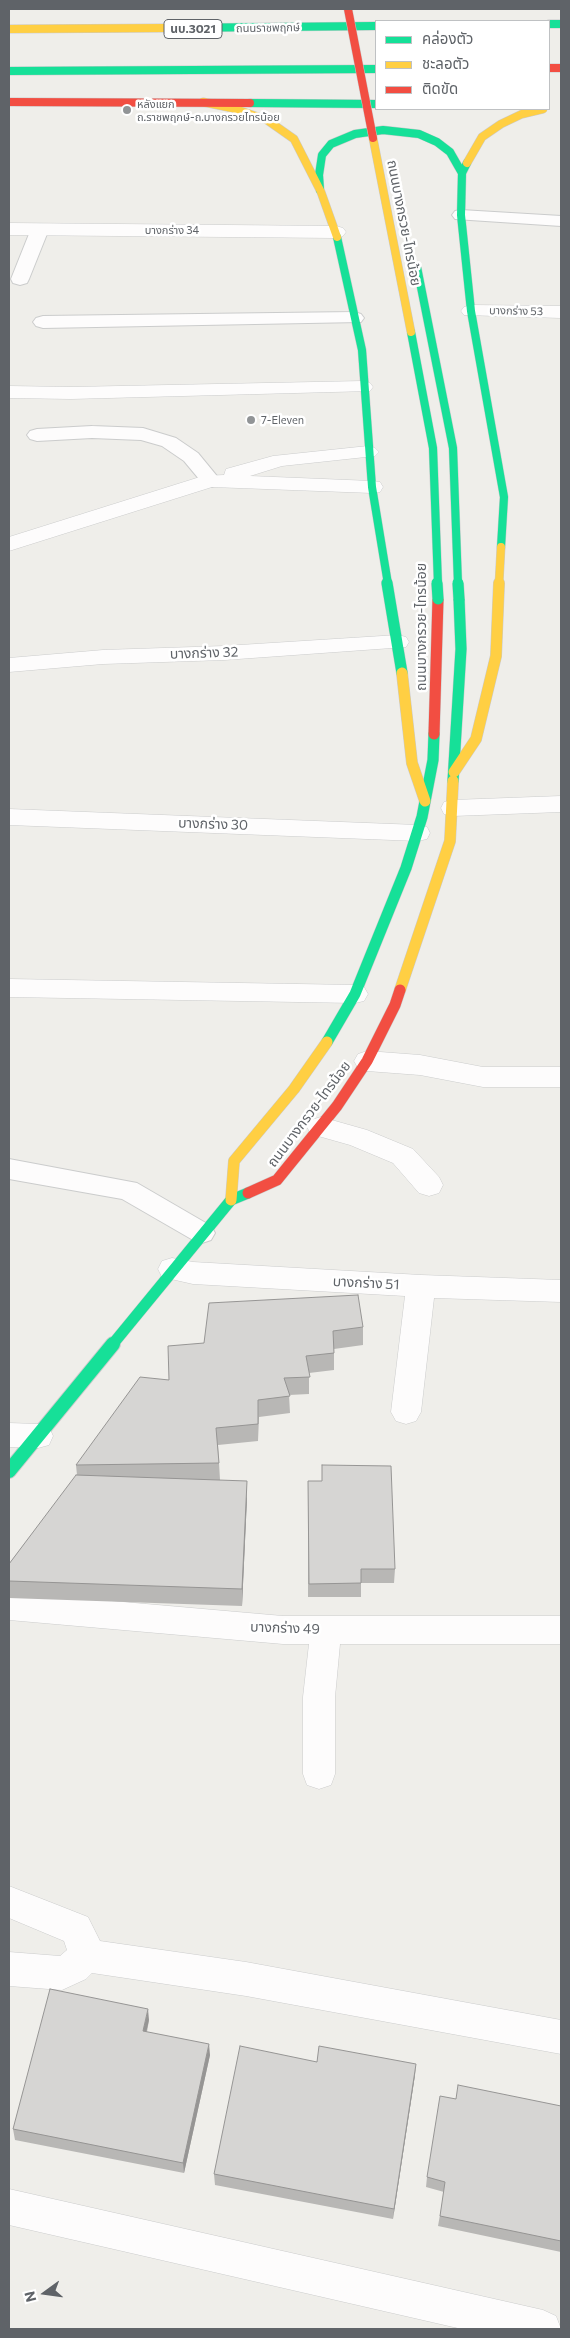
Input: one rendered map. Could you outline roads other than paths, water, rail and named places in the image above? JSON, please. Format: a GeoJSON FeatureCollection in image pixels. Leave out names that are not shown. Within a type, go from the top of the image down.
{"type":"FeatureCollection","features":[{"type":"Feature","properties":{"kind":"main road","name":"ถนนบางกรวย-ไทรน้อย"},"geometry":{"type":"LineString","coordinates":[[231,1200],[234,1161],[294,1089],[325,1046],[355,994],[406,868],[418,833],[433,760],[438,599],[433,448],[348,9]]}},
{"type":"Feature","properties":{"kind":"main road"},"geometry":{"type":"LineString","coordinates":[[368,17],[374,30]]}},
{"type":"Feature","properties":{"kind":"main road","name":"ถนนราชพฤกษ์"},"geometry":{"type":"LineString","coordinates":[[9,29],[374,30]]}},
{"type":"Feature","properties":{"kind":"main road"},"geometry":{"type":"LineString","coordinates":[[9,70],[375,69]]}},
{"type":"Feature","properties":{"kind":"main road"},"geometry":{"type":"LineString","coordinates":[[9,102],[375,104]]}},
{"type":"Feature","properties":{"kind":"main road"},"geometry":{"type":"LineString","coordinates":[[203,102],[232,108],[267,120],[294,139],[321,192],[336,232],[362,350],[372,487],[398,642],[412,763],[425,801]]}},
{"type":"Feature","properties":{"kind":"main road"},"geometry":{"type":"LineString","coordinates":[[454,774],[476,739],[496,656],[504,497],[471,310],[461,215],[462,173],[482,137],[515,118],[540,110]]}},
{"type":"Feature","properties":{"kind":"main road","name":"ถนนบางกรวย-ไทรน้อย"},"geometry":{"type":"LineString","coordinates":[[388,118],[394,148]]}},
{"type":"Feature","properties":{"kind":"main road"},"geometry":{"type":"LineString","coordinates":[[321,192],[319,176],[322,155],[331,144],[355,134],[383,130],[419,134],[437,142],[450,152],[462,173]]}},
{"type":"Feature","properties":{"kind":"main road","name":"ถนนบางกรวย-ไทรน้อย"},"geometry":{"type":"LineString","coordinates":[[9,1471],[172,1269],[231,1200],[277,1180],[320,1127],[367,1061],[395,1005],[441,874],[450,841],[453,808],[461,650],[453,448],[414,254]]}},
{"type":"Feature","properties":{"kind":"street","name":"บางกร่าง 34"},"geometry":{"type":"LineString","coordinates":[[9,229],[336,232]]}},
{"type":"Feature","properties":{"kind":"street","name":"บางกร่าง 53"},"geometry":{"type":"LineString","coordinates":[[471,310],[561,312]]}},
{"type":"Feature","properties":{"kind":"street"},"geometry":{"type":"LineString","coordinates":[[9,392],[71,393],[364,387]]}},
{"type":"Feature","properties":{"kind":"street"},"geometry":{"type":"LineString","coordinates":[[9,544],[280,460],[368,452]]}},
{"type":"Feature","properties":{"kind":"street"},"geometry":{"type":"LineString","coordinates":[[211,481],[372,487]]}},
{"type":"Feature","properties":{"kind":"street","name":"บางกร่าง 32"},"geometry":{"type":"LineString","coordinates":[[9,665],[103,657],[224,653],[398,642]]}},
{"type":"Feature","properties":{"kind":"street"},"geometry":{"type":"LineString","coordinates":[[453,808],[561,804]]}},
{"type":"Feature","properties":{"kind":"street","name":"บางกร่าง 30"},"geometry":{"type":"LineString","coordinates":[[9,818],[56,818],[418,833]]}},
{"type":"Feature","properties":{"kind":"street"},"geometry":{"type":"LineString","coordinates":[[9,988],[355,994]]}},
{"type":"Feature","properties":{"kind":"street"},"geometry":{"type":"LineString","coordinates":[[367,1061],[420,1065],[483,1076],[561,1077]]}},
{"type":"Feature","properties":{"kind":"street"},"geometry":{"type":"LineString","coordinates":[[320,1127],[357,1137],[403,1156],[429,1185]]}},
{"type":"Feature","properties":{"kind":"street","name":"บางกร่าง 51"},"geometry":{"type":"LineString","coordinates":[[172,1269],[193,1274],[561,1291]]}},
{"type":"Feature","properties":{"kind":"street"},"geometry":{"type":"LineString","coordinates":[[406,1412],[421,1286]]}},
{"type":"Feature","properties":{"kind":"street"},"geometry":{"type":"LineString","coordinates":[[9,1435],[38,1436]]}},
{"type":"Feature","properties":{"kind":"street","name":"บางกร่าง 49"},"geometry":{"type":"LineString","coordinates":[[9,1606],[283,1630],[561,1630]]}},
{"type":"Feature","properties":{"kind":"street"},"geometry":{"type":"LineString","coordinates":[[320,1774],[319,1697],[326,1630]]}},
{"type":"Feature","properties":{"kind":"street"},"geometry":{"type":"LineString","coordinates":[[9,1902],[76,1929],[83,1941],[85,1955]]}},
{"type":"Feature","properties":{"kind":"street"},"geometry":{"type":"LineString","coordinates":[[9,1969],[62,1973],[74,1967],[85,1955]]}},
{"type":"Feature","properties":{"kind":"street"},"geometry":{"type":"LineString","coordinates":[[85,1955],[246,1979],[561,2037]]}},
{"type":"Feature","properties":{"kind":"street"},"geometry":{"type":"LineString","coordinates":[[9,2206],[543,2329]]}},
{"type":"Feature","properties":{"kind":"lane"},"geometry":{"type":"LineString","coordinates":[[461,215],[561,221]]}},
{"type":"Feature","properties":{"kind":"lane"},"geometry":{"type":"LineString","coordinates":[[20,279],[40,230]]}},
{"type":"Feature","properties":{"kind":"lane"},"geometry":{"type":"LineString","coordinates":[[43,322],[354,318]]}},
{"type":"Feature","properties":{"kind":"lane"},"geometry":{"type":"LineString","coordinates":[[37,435],[92,432],[143,434],[168,442],[191,457],[211,481]]}},
{"type":"Feature","properties":{"kind":"lane"},"geometry":{"type":"LineString","coordinates":[[9,1169],[128,1190],[202,1233]]}},
{"type":"Feature","properties":{"kind":"place","name":"หลังแยก ถ.ราชพฤกษ์-ถ.บางกรวยไทรน้อย"},"geometry":{"type":"Point","coordinates":[127,110]}},
{"type":"Feature","properties":{"kind":"place","name":"7-Eleven"},"geometry":{"type":"Point","coordinates":[251,420]}}]}
